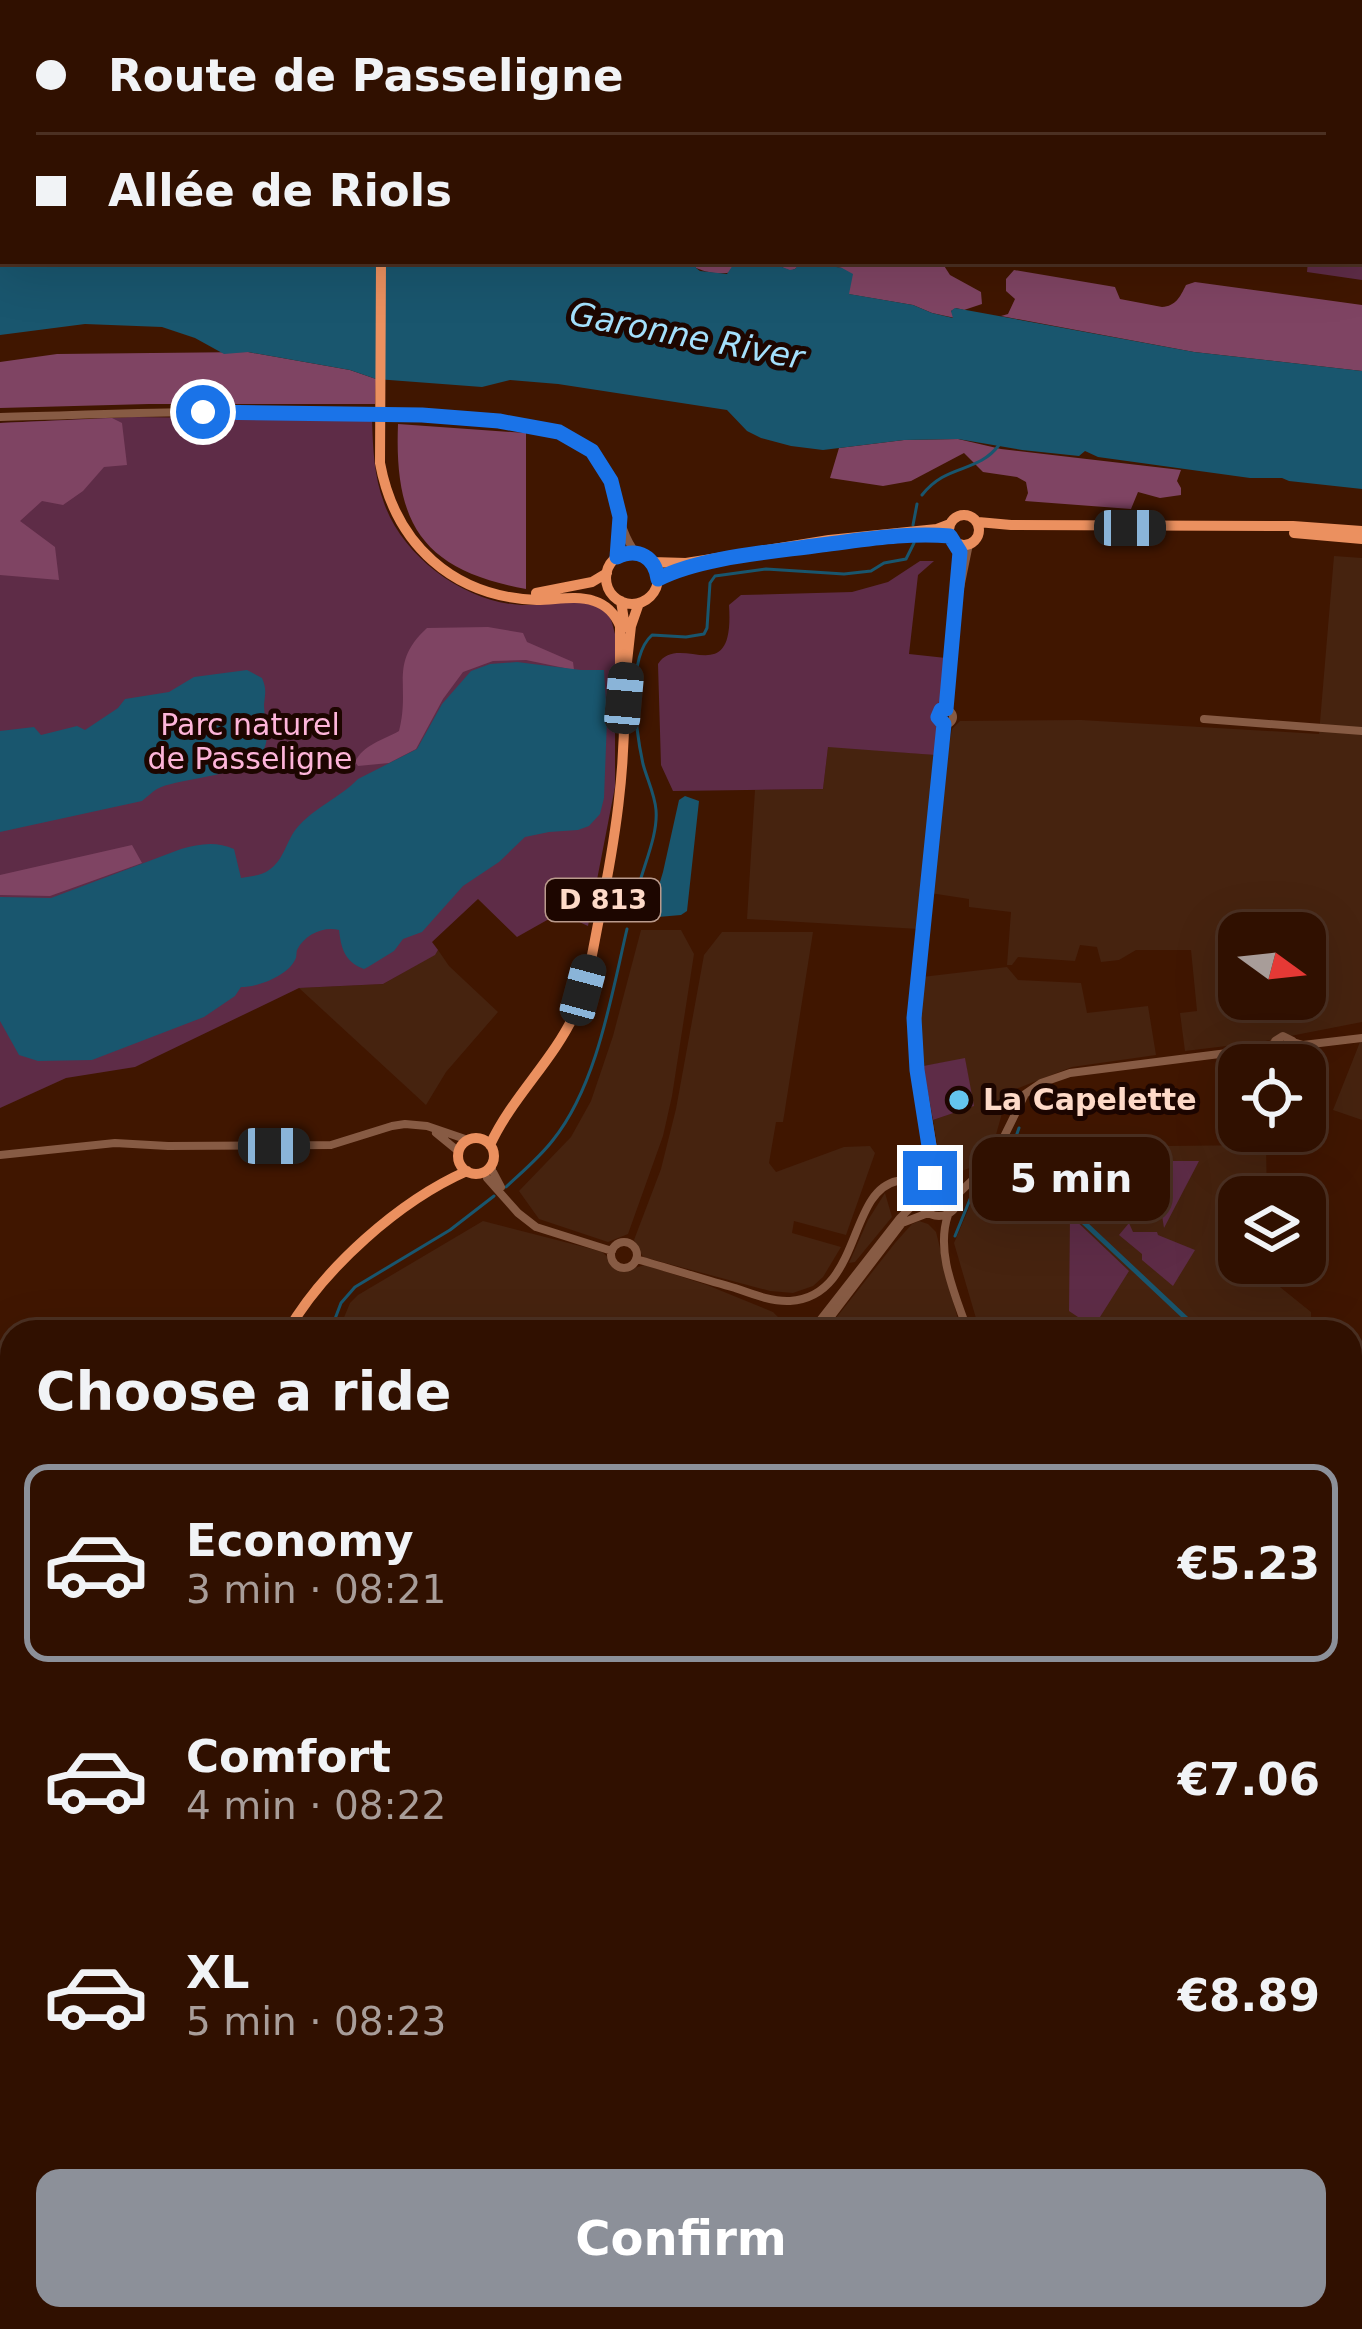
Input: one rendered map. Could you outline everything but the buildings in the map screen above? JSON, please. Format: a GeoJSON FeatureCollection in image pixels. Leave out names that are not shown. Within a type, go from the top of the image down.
{"type":"FeatureCollection","features":[{"type":"Feature","properties":{"kind":"main road"},"geometry":{"type":"LineString","coordinates":[[383,264],[380,463],[386,492],[417,547],[460,579],[513,597],[616,597],[639,603],[652,594],[658,579],[652,562]]}},
{"type":"Feature","properties":{"kind":"main road"},"geometry":{"type":"LineString","coordinates":[[381,434],[387,483],[398,514],[423,548],[452,571],[499,590],[538,593],[592,582],[607,573],[617,557],[636,553],[652,562],[686,563],[937,529],[956,537]]}},
{"type":"Feature","properties":{"kind":"main road"},"geometry":{"type":"LineString","coordinates":[[956,537],[955,518],[962,514],[971,516],[978,528]]}},
{"type":"Feature","properties":{"kind":"main road"},"geometry":{"type":"LineString","coordinates":[[658,579],[774,551],[898,536],[956,537],[978,528],[1239,529],[1362,535]]}},
{"type":"Feature","properties":{"kind":"main road"},"geometry":{"type":"LineString","coordinates":[[607,573],[616,597]]}},
{"type":"Feature","properties":{"kind":"main road","name":"D 813"},"geometry":{"type":"LineString","coordinates":[[513,597],[588,599],[605,606],[620,626],[624,698]]}},
{"type":"Feature","properties":{"kind":"main road","name":"D 813"},"geometry":{"type":"LineString","coordinates":[[490,1145],[574,1015],[590,965],[621,792],[625,625],[616,597]]}},
{"type":"Feature","properties":{"kind":"main road","name":"D 813"},"geometry":{"type":"LineString","coordinates":[[624,698],[631,626],[639,603]]}},
{"type":"Feature","properties":{"kind":"main road","name":"D 813"},"geometry":{"type":"LineString","coordinates":[[471,1139],[496,1121],[528,1085]]}},
{"type":"Feature","properties":{"kind":"main road"},"geometry":{"type":"LineString","coordinates":[[294,1320],[344,1258],[447,1172],[471,1139],[490,1145],[492,1162],[480,1173],[466,1171],[398,1214]]}},
{"type":"Feature","properties":{"kind":"main road"},"geometry":{"type":"LineString","coordinates":[[458,1154],[466,1171]]}},
{"type":"Feature","properties":{"kind":"street"},"geometry":{"type":"LineString","coordinates":[[0,418],[203,412],[388,414],[538,426],[571,436],[592,451],[611,481],[629,544],[636,553]]}},
{"type":"Feature","properties":{"kind":"street"},"geometry":{"type":"LineString","coordinates":[[617,557],[620,517]]}},
{"type":"Feature","properties":{"kind":"street"},"geometry":{"type":"LineString","coordinates":[[824,1320],[919,1197],[932,1165],[915,1047],[915,1004],[942,739],[944,724],[953,718],[946,709],[960,552],[956,537]]}},
{"type":"Feature","properties":{"kind":"street"},"geometry":{"type":"LineString","coordinates":[[1204,719],[1362,731]]}},
{"type":"Feature","properties":{"kind":"street"},"geometry":{"type":"LineString","coordinates":[[923,936],[917,1046],[936,1165],[959,1193]]}},
{"type":"Feature","properties":{"kind":"street"},"geometry":{"type":"LineString","coordinates":[[1313,1044],[1362,1038]]}},
{"type":"Feature","properties":{"kind":"street"},"geometry":{"type":"LineString","coordinates":[[964,1320],[950,1278],[944,1237],[949,1214],[959,1193],[997,1154],[1025,1094],[1070,1073],[1218,1054]]}},
{"type":"Feature","properties":{"kind":"street"},"geometry":{"type":"LineString","coordinates":[[0,1155],[115,1143],[331,1145],[392,1126],[418,1125],[471,1139]]}},
{"type":"Feature","properties":{"kind":"street"},"geometry":{"type":"LineString","coordinates":[[418,1125],[438,1135],[458,1154]]}},
{"type":"Feature","properties":{"kind":"street"},"geometry":{"type":"LineString","coordinates":[[492,1162],[498,1182],[518,1213]]}},
{"type":"Feature","properties":{"kind":"street"},"geometry":{"type":"LineString","coordinates":[[636,1258],[761,1296],[794,1301],[829,1283],[884,1187],[980,1172]]}},
{"type":"Feature","properties":{"kind":"street"},"geometry":{"type":"LineString","coordinates":[[487,1178],[518,1213],[547,1232],[612,1251]]}},
{"type":"Feature","properties":{"kind":"street"},"geometry":{"type":"LineString","coordinates":[[896,1182],[919,1197],[944,1237]]}},
{"type":"Feature","properties":{"kind":"street"},"geometry":{"type":"LineString","coordinates":[[825,1320],[902,1223],[949,1214]]}},
{"type":"Feature","properties":{"kind":"street"},"geometry":{"type":"LineString","coordinates":[[628,1244],[636,1258],[620,1268],[612,1251],[616,1245],[628,1244]]}},
{"type":"Feature","properties":{"kind":"shaded area"},"geometry":{"type":"Polygon","coordinates":[[[695,264],[800,264],[792,270],[766,265],[730,273],[696,268],[695,264]]]}},
{"type":"Feature","properties":{"kind":"shaded area"},"geometry":{"type":"Polygon","coordinates":[[[820,264],[943,264],[950,275],[981,292],[982,304],[956,308],[951,311],[955,318],[848,294],[842,268],[820,264]]]}},
{"type":"Feature","properties":{"kind":"shaded area"},"geometry":{"type":"Polygon","coordinates":[[[1014,270],[1115,287],[1120,299],[1162,307],[1174,303],[1186,285],[1195,282],[1362,305],[1362,371],[1194,352],[1001,316],[1008,314],[1015,299],[1006,291],[1006,279],[1014,270]]]}},
{"type":"Feature","properties":{"kind":"shaded area"},"geometry":{"type":"Polygon","coordinates":[[[248,352],[376,379],[375,404],[0,408],[0,362],[57,354],[248,352]]]}},
{"type":"Feature","properties":{"kind":"shaded area"},"geometry":{"type":"Polygon","coordinates":[[[112,418],[122,423],[127,465],[104,467],[63,505],[42,501],[20,521],[55,547],[59,580],[0,575],[0,423],[112,418]]]}},
{"type":"Feature","properties":{"kind":"shaded area"},"geometry":{"type":"Polygon","coordinates":[[[398,424],[526,433],[526,589],[462,569],[422,537],[402,490],[398,424]]]}},
{"type":"Feature","properties":{"kind":"shaded area"},"geometry":{"type":"Polygon","coordinates":[[[958,439],[1001,449],[1181,470],[1177,481],[1181,495],[1160,498],[1138,492],[1131,509],[1025,501],[1026,482],[983,472],[964,453],[911,481],[883,486],[830,478],[839,448],[958,439]]]}},
{"type":"Feature","properties":{"kind":"shaded area"},"geometry":{"type":"Polygon","coordinates":[[[1334,556],[1362,558],[1362,1022],[1185,1051],[1180,1013],[1197,1011],[1191,950],[1136,950],[1119,960],[1101,962],[1097,947],[1080,945],[1075,961],[1018,957],[1007,965],[1011,912],[969,907],[969,899],[930,893],[952,729],[960,721],[1081,720],[1319,734],[1334,556]]]}},
{"type":"Feature","properties":{"kind":"shaded area"},"geometry":{"type":"Polygon","coordinates":[[[488,627],[523,633],[527,642],[573,662],[574,670],[526,660],[493,661],[463,672],[416,749],[389,763],[358,766],[355,762],[363,751],[399,731],[404,664],[427,628],[488,627]]]}},
{"type":"Feature","properties":{"kind":"shaded area"},"geometry":{"type":"Polygon","coordinates":[[[828,746],[935,755],[919,929],[747,919],[755,790],[823,789],[828,746]]]}},
{"type":"Feature","properties":{"kind":"shaded area"},"geometry":{"type":"Polygon","coordinates":[[[132,845],[142,863],[50,896],[0,895],[0,875],[132,845]]]}},
{"type":"Feature","properties":{"kind":"shaded area"},"geometry":{"type":"Polygon","coordinates":[[[641,930],[681,930],[694,954],[663,1136],[628,1234],[608,1242],[539,1219],[519,1191],[571,1137],[591,1101],[641,930]]]}},
{"type":"Feature","properties":{"kind":"shaded area"},"geometry":{"type":"Polygon","coordinates":[[[722,932],[813,932],[783,1122],[776,1122],[769,1163],[776,1172],[844,1147],[870,1146],[875,1153],[846,1235],[794,1221],[792,1233],[841,1247],[823,1277],[793,1293],[643,1257],[634,1240],[661,1169],[676,1109],[704,955],[722,932]]]}},
{"type":"Feature","properties":{"kind":"shaded area"},"geometry":{"type":"Polygon","coordinates":[[[438,950],[498,1012],[446,1072],[426,1105],[299,988],[383,984],[438,950]]]}},
{"type":"Feature","properties":{"kind":"shaded area"},"geometry":{"type":"Polygon","coordinates":[[[1007,967],[1018,980],[1081,983],[1087,1013],[1148,1006],[1156,1055],[1072,1067],[1008,1092],[990,1156],[978,1165],[947,1174],[941,1166],[933,1120],[973,1106],[965,1059],[923,1066],[922,977],[1007,967]]]}},
{"type":"Feature","properties":{"kind":"shaded area"},"geometry":{"type":"Polygon","coordinates":[[[1362,1037],[1362,1120],[1333,1110],[1362,1037]]]}},
{"type":"Feature","properties":{"kind":"shaded area"},"geometry":{"type":"Polygon","coordinates":[[[1159,1141],[1160,1146],[1218,1145],[1218,1152],[1266,1152],[1267,1176],[1218,1176],[1218,1284],[1276,1284],[1311,1312],[1311,1320],[976,1320],[954,1243],[974,1196],[995,1181],[1017,1150],[1070,1150],[1071,1144],[1159,1141]]]}},
{"type":"Feature","properties":{"kind":"shaded area"},"geometry":{"type":"Polygon","coordinates":[[[885,1193],[892,1217],[855,1262],[849,1263],[868,1220],[885,1193]]]}},
{"type":"Feature","properties":{"kind":"shaded area"},"geometry":{"type":"Polygon","coordinates":[[[483,1221],[602,1252],[623,1271],[645,1265],[707,1285],[773,1312],[781,1320],[343,1320],[358,1295],[483,1221]]]}},
{"type":"Feature","properties":{"kind":"shaded area"},"geometry":{"type":"Polygon","coordinates":[[[912,1224],[928,1224],[936,1232],[958,1320],[834,1320],[895,1243],[912,1224]]]}},
{"type":"Feature","properties":{"kind":"green space"},"geometry":{"type":"Polygon","coordinates":[[[1308,264],[1362,264],[1362,280],[1307,272],[1308,264]]]}},
{"type":"Feature","properties":{"kind":"green space","name":"Parc naturel de Passeligne"},"geometry":{"type":"Polygon","coordinates":[[[132,417],[372,420],[376,473],[384,503],[405,541],[438,573],[500,602],[587,602],[607,612],[615,634],[615,787],[588,926],[575,920],[572,906],[517,937],[478,899],[432,942],[438,950],[435,955],[383,984],[299,988],[135,1067],[66,1078],[0,1108],[0,423],[132,417]]]}},
{"type":"Feature","properties":{"kind":"green space"},"geometry":{"type":"Polygon","coordinates":[[[920,561],[934,561],[918,575],[909,654],[946,658],[941,699],[932,715],[938,731],[935,755],[828,747],[823,789],[673,791],[661,765],[658,664],[667,655],[715,654],[729,632],[729,605],[741,595],[852,592],[888,582],[920,561]]]}},
{"type":"Feature","properties":{"kind":"green space"},"geometry":{"type":"Polygon","coordinates":[[[965,1058],[974,1106],[933,1120],[923,1066],[965,1058]]]}},
{"type":"Feature","properties":{"kind":"green space"},"geometry":{"type":"Polygon","coordinates":[[[1131,1161],[1199,1161],[1164,1228],[1160,1203],[1151,1201],[1153,1192],[1131,1161]]]}},
{"type":"Feature","properties":{"kind":"green space"},"geometry":{"type":"Polygon","coordinates":[[[1070,1215],[1129,1271],[1100,1317],[1078,1317],[1069,1311],[1070,1215]]]}},
{"type":"Feature","properties":{"kind":"green space"},"geometry":{"type":"Polygon","coordinates":[[[1129,1223],[1133,1232],[1157,1232],[1195,1250],[1173,1286],[1119,1235],[1129,1223]]]}},
{"type":"Feature","properties":{"kind":"water","name":"Garonne River"},"geometry":{"type":"Polygon","coordinates":[[[0,264],[695,264],[700,271],[727,274],[733,265],[774,264],[790,270],[799,264],[819,264],[853,274],[849,294],[913,305],[953,318],[955,308],[1194,352],[1362,371],[1362,489],[1250,478],[1098,457],[1085,451],[1079,456],[958,439],[823,450],[791,446],[747,431],[727,410],[558,384],[510,380],[482,387],[376,379],[248,352],[224,354],[162,327],[85,324],[0,335],[0,264]]]}},
{"type":"Feature","properties":{"kind":"water"},"geometry":{"type":"Polygon","coordinates":[[[517,662],[604,670],[604,798],[600,814],[589,826],[525,837],[463,886],[422,932],[403,939],[394,951],[364,969],[348,958],[339,930],[321,930],[300,944],[286,971],[263,983],[241,987],[204,1017],[92,1060],[38,1061],[19,1055],[0,1021],[0,897],[51,898],[201,845],[234,849],[241,878],[263,873],[278,861],[310,815],[358,779],[417,749],[442,704],[471,671],[517,662]]]}},
{"type":"Feature","properties":{"kind":"water"},"geometry":{"type":"Polygon","coordinates":[[[247,670],[264,682],[267,734],[260,754],[249,763],[168,785],[142,801],[0,832],[0,731],[34,727],[41,735],[77,726],[85,730],[125,699],[169,692],[194,677],[247,670]]]}},
{"type":"Feature","properties":{"kind":"water"},"geometry":{"type":"Polygon","coordinates":[[[685,796],[699,801],[687,911],[635,919],[638,909],[653,905],[679,800],[685,796]]]}},
{"type":"Feature","properties":{"kind":"water"},"geometry":{"type":"Polygon","coordinates":[[[1036,1174],[1191,1320],[1184,1320],[1033,1178],[1036,1174]]]}},
{"type":"Feature","properties":{"kind":"waterway"},"geometry":{"type":"LineString","coordinates":[[922,495],[941,478],[981,461],[999,445]]}},
{"type":"Feature","properties":{"kind":"waterway"},"geometry":{"type":"LineString","coordinates":[[913,525],[917,504]]}},
{"type":"Feature","properties":{"kind":"waterway"},"geometry":{"type":"LineString","coordinates":[[639,885],[656,810],[640,750],[636,677],[652,635],[704,634],[710,583],[715,576],[766,569],[871,571],[906,559],[914,543]]}},
{"type":"Feature","properties":{"kind":"waterway"},"geometry":{"type":"LineString","coordinates":[[629,919],[637,890]]}},
{"type":"Feature","properties":{"kind":"waterway"},"geometry":{"type":"LineString","coordinates":[[506,1187],[553,1140],[581,1093],[600,1039],[627,929]]}},
{"type":"Feature","properties":{"kind":"waterway"},"geometry":{"type":"LineString","coordinates":[[955,1236],[973,1192],[999,1177],[1019,1128]]}},
{"type":"Feature","properties":{"kind":"waterway"},"geometry":{"type":"LineString","coordinates":[[335,1320],[355,1287],[450,1230],[494,1196]]}},
{"type":"Feature","properties":{"kind":"place","name":"La Capelette"},"geometry":{"type":"Point","coordinates":[959,1100]}},
{"type":"Feature","properties":{"kind":"route"},"geometry":{"type":"LineString","coordinates":[[203,412],[422,415],[559,432],[592,451],[611,481],[620,517],[617,557],[642,554],[652,562],[658,579],[774,551],[898,536],[950,536],[960,552],[956,611],[946,709],[938,717],[944,724],[914,1018],[930,1178]]}}]}
